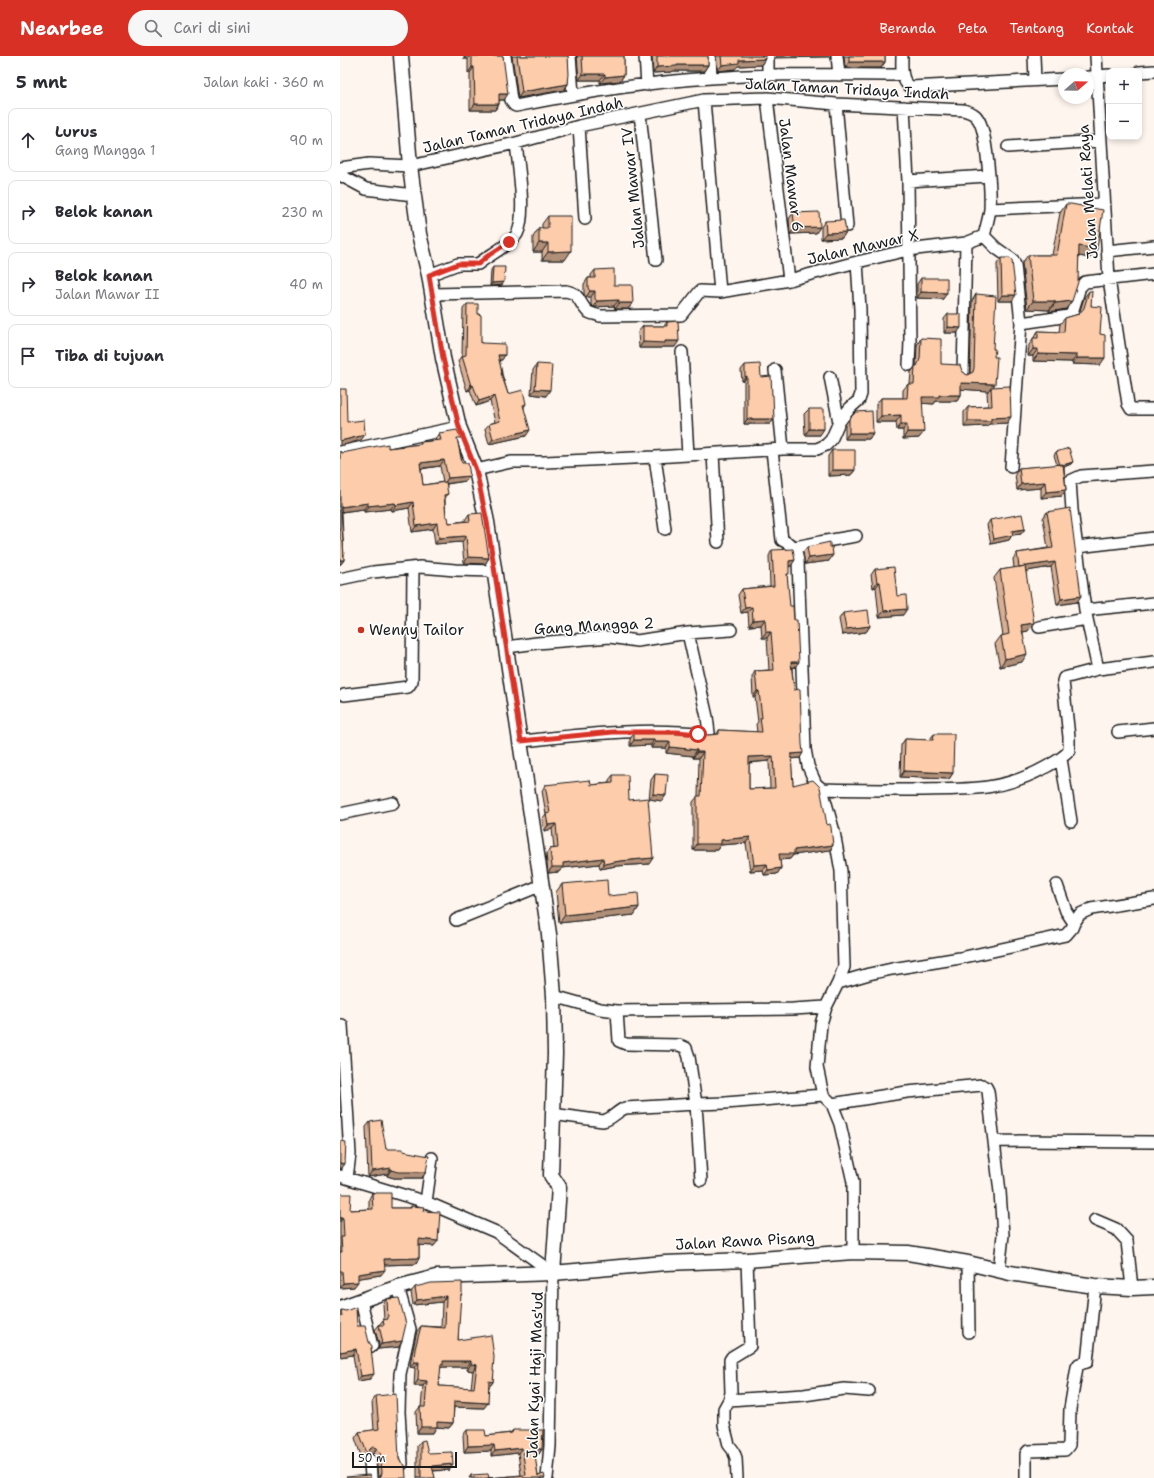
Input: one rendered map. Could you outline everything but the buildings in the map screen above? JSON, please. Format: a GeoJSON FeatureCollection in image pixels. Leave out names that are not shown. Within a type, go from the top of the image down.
{"type":"FeatureCollection","features":[{"type":"Feature","properties":{"kind":"street"},"geometry":{"type":"LineString","coordinates":[[402,56],[410,166],[419,234],[429,275],[443,358],[459,427],[476,470],[487,522],[549,934],[554,996],[555,1054],[551,1175],[559,1187],[553,1273]]}},
{"type":"Feature","properties":{"kind":"street"},"geometry":{"type":"LineString","coordinates":[[505,56],[510,96],[514,105],[516,106],[573,94],[711,78],[768,75],[903,75]]}},
{"type":"Feature","properties":{"kind":"street"},"geometry":{"type":"LineString","coordinates":[[570,56],[573,94]]}},
{"type":"Feature","properties":{"kind":"street"},"geometry":{"type":"LineString","coordinates":[[645,56],[647,85]]}},
{"type":"Feature","properties":{"kind":"street"},"geometry":{"type":"LineString","coordinates":[[710,56],[711,78]]}},
{"type":"Feature","properties":{"kind":"street"},"geometry":{"type":"LineString","coordinates":[[768,56],[768,75]]}},
{"type":"Feature","properties":{"kind":"street"},"geometry":{"type":"LineString","coordinates":[[838,56],[838,75]]}},
{"type":"Feature","properties":{"kind":"street"},"geometry":{"type":"LineString","coordinates":[[902,56],[905,82],[911,86],[1058,79]]}},
{"type":"Feature","properties":{"kind":"street"},"geometry":{"type":"LineString","coordinates":[[1034,56],[1035,80]]}},
{"type":"Feature","properties":{"kind":"street","name":"Jalan Melati Raya"},"geometry":{"type":"LineString","coordinates":[[1094,68],[1096,56]]}},
{"type":"Feature","properties":{"kind":"street"},"geometry":{"type":"LineString","coordinates":[[1142,72],[1154,71]]}},
{"type":"Feature","properties":{"kind":"street"},"geometry":{"type":"LineString","coordinates":[[1094,77],[1106,75]]}},
{"type":"Feature","properties":{"kind":"street","name":"Jalan Melati Raya"},"geometry":{"type":"LineString","coordinates":[[1094,93],[1100,141],[1109,278],[1128,404],[1131,409],[1154,409]]}},
{"type":"Feature","properties":{"kind":"street","name":"Jalan Taman Tridaya Indah"},"geometry":{"type":"LineString","coordinates":[[340,168],[369,164],[410,166],[516,143],[579,126],[704,100],[766,98],[836,104],[963,110],[972,113],[978,118],[983,128],[986,147],[990,209]]}},
{"type":"Feature","properties":{"kind":"street","name":"Jalan Mawar 6"},"geometry":{"type":"LineString","coordinates":[[766,98],[789,280]]}},
{"type":"Feature","properties":{"kind":"street"},"geometry":{"type":"LineString","coordinates":[[704,100],[720,292]]}},
{"type":"Feature","properties":{"kind":"street"},"geometry":{"type":"LineString","coordinates":[[836,104],[847,226]]}},
{"type":"Feature","properties":{"kind":"street"},"geometry":{"type":"LineString","coordinates":[[904,107],[908,181],[909,365]]}},
{"type":"Feature","properties":{"kind":"street","name":"Jalan Mawar IV"},"geometry":{"type":"LineString","coordinates":[[640,114],[656,260]]}},
{"type":"Feature","properties":{"kind":"street"},"geometry":{"type":"LineString","coordinates":[[579,126],[585,219]]}},
{"type":"Feature","properties":{"kind":"street"},"geometry":{"type":"LineString","coordinates":[[1008,147],[1100,141]]}},
{"type":"Feature","properties":{"kind":"street"},"geometry":{"type":"LineString","coordinates":[[429,275],[458,264],[478,264],[509,242],[517,234],[522,213],[516,143]]}},
{"type":"Feature","properties":{"kind":"street"},"geometry":{"type":"LineString","coordinates":[[340,175],[366,190],[413,195]]}},
{"type":"Feature","properties":{"kind":"street"},"geometry":{"type":"LineString","coordinates":[[908,181],[988,176]]}},
{"type":"Feature","properties":{"kind":"street"},"geometry":{"type":"LineString","coordinates":[[1011,467],[1021,323],[1015,265],[1013,260],[996,248],[984,236],[990,209],[1104,204]]}},
{"type":"Feature","properties":{"kind":"street","name":"Jalan Mawar X"},"geometry":{"type":"LineString","coordinates":[[432,294],[566,291],[578,295],[589,312],[600,316],[681,315],[700,291],[720,292],[789,280],[908,250],[966,243],[984,236]]}},
{"type":"Feature","properties":{"kind":"street"},"geometry":{"type":"LineString","coordinates":[[963,374],[966,243]]}},
{"type":"Feature","properties":{"kind":"street"},"geometry":{"type":"LineString","coordinates":[[1107,251],[1154,246]]}},
{"type":"Feature","properties":{"kind":"street"},"geometry":{"type":"LineString","coordinates":[[476,470],[510,462],[545,462],[777,450],[817,450],[831,440],[839,422],[850,408],[859,400],[862,394],[860,309],[857,262]]}},
{"type":"Feature","properties":{"kind":"street"},"geometry":{"type":"LineString","coordinates":[[1021,323],[1069,316],[1072,313],[1080,286],[1085,282],[1109,278],[1154,274]]}},
{"type":"Feature","properties":{"kind":"street"},"geometry":{"type":"LineString","coordinates":[[682,352],[688,455]]}},
{"type":"Feature","properties":{"kind":"street"},"geometry":{"type":"LineString","coordinates":[[775,370],[777,450],[782,540],[795,547],[856,536]]}},
{"type":"Feature","properties":{"kind":"street"},"geometry":{"type":"LineString","coordinates":[[830,377],[839,422]]}},
{"type":"Feature","properties":{"kind":"street"},"geometry":{"type":"LineString","coordinates":[[340,452],[459,427]]}},
{"type":"Feature","properties":{"kind":"street"},"geometry":{"type":"LineString","coordinates":[[713,454],[718,542]]}},
{"type":"Feature","properties":{"kind":"street"},"geometry":{"type":"LineString","coordinates":[[656,457],[665,529]]}},
{"type":"Feature","properties":{"kind":"street"},"geometry":{"type":"LineString","coordinates":[[1098,669],[1086,615],[1069,484],[1073,479],[1081,476],[1154,471]]}},
{"type":"Feature","properties":{"kind":"street"},"geometry":{"type":"LineString","coordinates":[[1077,547],[1154,538]]}},
{"type":"Feature","properties":{"kind":"street"},"geometry":{"type":"LineString","coordinates":[[795,547],[798,561],[805,749],[808,766],[816,784],[822,789],[834,832],[841,871],[844,967],[826,1007],[821,1024],[817,1067],[823,1095],[832,1104],[840,1124],[852,1182],[853,1252]]}},
{"type":"Feature","properties":{"kind":"street"},"geometry":{"type":"LineString","coordinates":[[340,579],[373,572],[413,568],[494,571]]}},
{"type":"Feature","properties":{"kind":"street"},"geometry":{"type":"LineString","coordinates":[[344,695],[408,688],[412,681],[413,568]]}},
{"type":"Feature","properties":{"kind":"street"},"geometry":{"type":"LineString","coordinates":[[1039,627],[1086,615],[1154,602]]}},
{"type":"Feature","properties":{"kind":"street","name":"Gang Mangga 2"},"geometry":{"type":"LineString","coordinates":[[507,647],[610,637],[637,641],[688,633],[731,630]]}},
{"type":"Feature","properties":{"kind":"street"},"geometry":{"type":"LineString","coordinates":[[521,741],[613,732],[709,733],[707,717],[688,633]]}},
{"type":"Feature","properties":{"kind":"street"},"geometry":{"type":"LineString","coordinates":[[822,789],[938,790],[993,787],[1012,783],[1061,759],[1069,751],[1070,748],[1063,679],[1069,676],[1098,669],[1154,662]]}},
{"type":"Feature","properties":{"kind":"street"},"geometry":{"type":"LineString","coordinates":[[1118,732],[1154,728]]}},
{"type":"Feature","properties":{"kind":"street"},"geometry":{"type":"LineString","coordinates":[[1061,759],[1071,822]]}},
{"type":"Feature","properties":{"kind":"street"},"geometry":{"type":"LineString","coordinates":[[340,814],[393,803]]}},
{"type":"Feature","properties":{"kind":"street"},"geometry":{"type":"LineString","coordinates":[[1057,885],[1066,911],[1074,923]]}},
{"type":"Feature","properties":{"kind":"street"},"geometry":{"type":"LineString","coordinates":[[456,920],[542,886]]}},
{"type":"Feature","properties":{"kind":"street"},"geometry":{"type":"LineString","coordinates":[[838,983],[892,969],[960,958],[1066,935],[1080,914],[1091,909],[1154,899]]}},
{"type":"Feature","properties":{"kind":"street"},"geometry":{"type":"LineString","coordinates":[[554,996],[600,1009],[617,1011],[793,1009],[826,1007]]}},
{"type":"Feature","properties":{"kind":"street"},"geometry":{"type":"LineString","coordinates":[[617,1011],[619,1041],[626,1044],[679,1045],[686,1048],[689,1057],[696,1104],[701,1180]]}},
{"type":"Feature","properties":{"kind":"street"},"geometry":{"type":"LineString","coordinates":[[342,1025],[350,1154],[344,1177],[426,1202],[496,1232],[553,1273]]}},
{"type":"Feature","properties":{"kind":"street"},"geometry":{"type":"LineString","coordinates":[[832,1104],[907,1092],[982,1085],[986,1087],[988,1091],[994,1141],[1003,1235],[999,1271]]}},
{"type":"Feature","properties":{"kind":"street"},"geometry":{"type":"LineString","coordinates":[[552,1114],[603,1120],[609,1119],[617,1111],[625,1108],[725,1103],[823,1095]]}},
{"type":"Feature","properties":{"kind":"street"},"geometry":{"type":"LineString","coordinates":[[994,1141],[1154,1142]]}},
{"type":"Feature","properties":{"kind":"street"},"geometry":{"type":"LineString","coordinates":[[426,1202],[432,1158]]}},
{"type":"Feature","properties":{"kind":"street"},"geometry":{"type":"LineString","coordinates":[[1095,1220],[1116,1229],[1127,1242],[1132,1288]]}},
{"type":"Feature","properties":{"kind":"street","name":"Jalan Rawa Pisang"},"geometry":{"type":"LineString","coordinates":[[340,1308],[398,1287],[436,1277],[553,1273],[665,1263],[747,1260],[853,1252],[908,1252],[968,1263],[999,1271],[1095,1286],[1153,1290]]}},
{"type":"Feature","properties":{"kind":"street"},"geometry":{"type":"LineString","coordinates":[[737,1478],[736,1458],[729,1445],[724,1425],[724,1409],[729,1400],[730,1393],[730,1360],[732,1357],[750,1346],[747,1260]]}},
{"type":"Feature","properties":{"kind":"street"},"geometry":{"type":"LineString","coordinates":[[968,1263],[969,1332]]}},
{"type":"Feature","properties":{"kind":"street","name":"Jalan Kyai Haji Mas'ud"},"geometry":{"type":"LineString","coordinates":[[547,1478],[550,1446],[553,1273]]}},
{"type":"Feature","properties":{"kind":"street"},"geometry":{"type":"LineString","coordinates":[[1026,1478],[1026,1454],[1028,1451],[1065,1450],[1069,1445],[1070,1409],[1077,1367],[1079,1364],[1087,1362],[1095,1286]]}},
{"type":"Feature","properties":{"kind":"street"},"geometry":{"type":"LineString","coordinates":[[398,1287],[410,1329],[400,1374],[399,1412],[402,1464]]}},
{"type":"Feature","properties":{"kind":"street"},"geometry":{"type":"LineString","coordinates":[[361,1301],[372,1346]]}},
{"type":"Feature","properties":{"kind":"street"},"geometry":{"type":"LineString","coordinates":[[729,1400],[804,1395],[844,1389],[869,1392]]}},
{"type":"Feature","properties":{"kind":"street"},"geometry":{"type":"LineString","coordinates":[[370,1460],[371,1478]]}},
{"type":"Feature","properties":{"kind":"place","name":"Wenny Tailor"},"geometry":{"type":"Point","coordinates":[361,630]}},
{"type":"Feature","properties":{"kind":"route"},"geometry":{"type":"LineString","coordinates":[[509,242],[478,264],[458,264],[429,275],[443,358],[459,427],[476,470],[487,522],[521,741],[613,732],[677,732],[698,734]]}}]}
